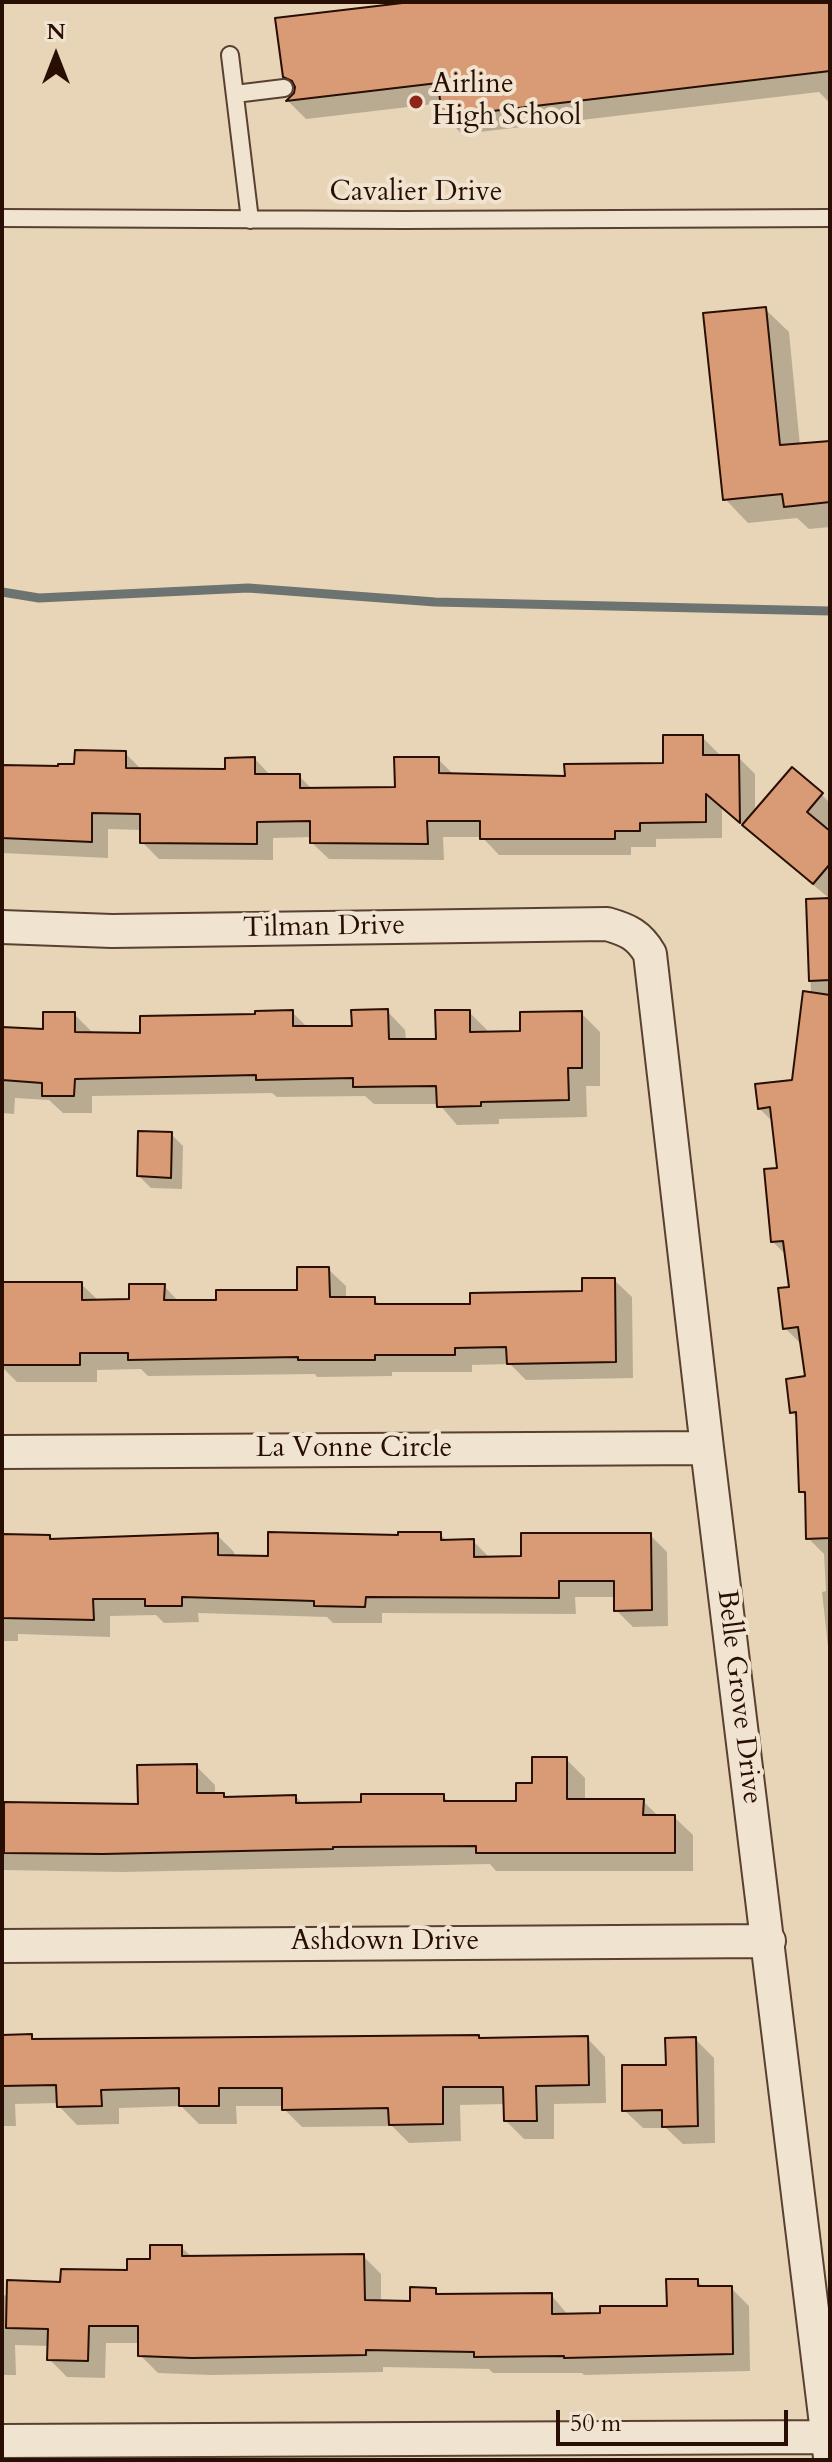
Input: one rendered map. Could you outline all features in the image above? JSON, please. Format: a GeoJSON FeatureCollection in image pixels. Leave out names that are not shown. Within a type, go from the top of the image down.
{"type":"FeatureCollection","features":[{"type":"Feature","properties":{"kind":"street","name":"Tilman Drive"},"geometry":{"type":"LineString","coordinates":[[2,927],[112,931],[607,924],[642,939]]}},
{"type":"Feature","properties":{"kind":"street","name":"Belle Grove Drive"},"geometry":{"type":"LineString","coordinates":[[642,939],[650,954],[652,967],[707,1448],[829,2447]]}},
{"type":"Feature","properties":{"kind":"street","name":"La Vonne Circle"},"geometry":{"type":"LineString","coordinates":[[2,1452],[707,1448]]}},
{"type":"Feature","properties":{"kind":"street","name":"Ashdown Drive"},"geometry":{"type":"LineString","coordinates":[[2,1946],[769,1941]]}},
{"type":"Feature","properties":{"kind":"street"},"geometry":{"type":"LineString","coordinates":[[2,2441],[829,2447]]}},
{"type":"Feature","properties":{"kind":"lane"},"geometry":{"type":"LineString","coordinates":[[230,55],[250,220]]}},
{"type":"Feature","properties":{"kind":"lane"},"geometry":{"type":"LineString","coordinates":[[235,94],[284,88]]}},
{"type":"Feature","properties":{"kind":"lane","name":"Cavalier Drive"},"geometry":{"type":"LineString","coordinates":[[2,218],[830,218]]}},
{"type":"Feature","properties":{"kind":"building","name":"Airline High School"},"geometry":{"type":"Polygon","coordinates":[[[411,2],[830,2],[830,71],[442,117],[438,83],[286,101],[294,93],[295,87],[292,81],[283,77],[275,18],[411,2]]]}},
{"type":"Feature","properties":{"kind":"building"},"geometry":{"type":"Polygon","coordinates":[[[766,307],[780,445],[830,441],[830,502],[784,507],[782,494],[723,500],[703,313],[766,307]]]}},
{"type":"Feature","properties":{"kind":"building"},"geometry":{"type":"Polygon","coordinates":[[[663,735],[703,735],[703,755],[739,755],[740,823],[706,794],[706,822],[640,823],[640,831],[615,831],[615,839],[480,839],[480,821],[427,821],[428,844],[310,843],[310,821],[257,822],[257,844],[140,843],[140,814],[92,813],[92,842],[2,838],[2,765],[74,764],[75,750],[126,751],[126,768],[225,769],[225,758],[255,757],[255,774],[300,774],[300,788],[395,787],[394,757],[439,757],[439,773],[565,776],[564,764],[663,763],[663,735]]]}},
{"type":"Feature","properties":{"kind":"building"},"geometry":{"type":"Polygon","coordinates":[[[792,767],[823,793],[807,812],[830,831],[830,864],[813,884],[742,825],[792,767]]]}},
{"type":"Feature","properties":{"kind":"building"},"geometry":{"type":"Polygon","coordinates":[[[830,898],[830,980],[809,981],[806,899],[830,898]]]}},
{"type":"Feature","properties":{"kind":"building"},"geometry":{"type":"Polygon","coordinates":[[[803,991],[830,995],[830,1538],[806,1539],[805,1492],[799,1492],[796,1412],[790,1413],[786,1379],[805,1376],[798,1327],[783,1329],[778,1288],[789,1287],[783,1241],[771,1242],[764,1169],[777,1168],[770,1107],[758,1109],[755,1084],[792,1080],[803,991]]]}},
{"type":"Feature","properties":{"kind":"building"},"geometry":{"type":"Polygon","coordinates":[[[388,1009],[389,1039],[436,1039],[435,1010],[470,1010],[470,1032],[520,1031],[520,1012],[582,1011],[582,1068],[568,1068],[569,1100],[481,1102],[481,1106],[437,1107],[436,1086],[353,1087],[353,1078],[256,1080],[256,1075],[75,1079],[74,1096],[42,1096],[42,1083],[2,1080],[2,1027],[43,1029],[43,1012],[75,1012],[75,1032],[140,1033],[140,1016],[255,1014],[255,1011],[293,1010],[293,1026],[352,1026],[351,1010],[388,1009]]]}},
{"type":"Feature","properties":{"kind":"building"},"geometry":{"type":"Polygon","coordinates":[[[138,1131],[172,1132],[171,1178],[137,1176],[138,1131]]]}},
{"type":"Feature","properties":{"kind":"building"},"geometry":{"type":"Polygon","coordinates":[[[297,1267],[329,1267],[330,1297],[375,1297],[375,1304],[470,1304],[470,1293],[582,1291],[582,1278],[615,1278],[616,1362],[507,1364],[506,1347],[455,1348],[455,1355],[375,1355],[375,1360],[298,1360],[298,1357],[128,1360],[128,1353],[80,1353],[80,1365],[2,1365],[2,1282],[82,1282],[82,1300],[129,1299],[129,1284],[165,1284],[164,1300],[216,1300],[216,1290],[297,1290],[297,1267]]]}},
{"type":"Feature","properties":{"kind":"building"},"geometry":{"type":"Polygon","coordinates":[[[268,1532],[398,1535],[398,1532],[441,1532],[441,1540],[474,1539],[474,1557],[521,1556],[521,1533],[651,1533],[652,1610],[614,1611],[614,1581],[559,1581],[559,1598],[366,1597],[365,1607],[314,1606],[314,1601],[182,1597],[182,1606],[145,1606],[145,1599],[93,1599],[94,1620],[2,1618],[2,1534],[50,1535],[50,1539],[218,1533],[218,1555],[268,1556],[268,1532]]]}},
{"type":"Feature","properties":{"kind":"building"},"geometry":{"type":"Polygon","coordinates":[[[532,1757],[567,1757],[567,1799],[644,1799],[643,1815],[675,1815],[675,1853],[476,1853],[476,1846],[103,1854],[4,1853],[4,1802],[138,1804],[137,1765],[197,1764],[197,1793],[224,1793],[224,1797],[296,1795],[296,1803],[361,1802],[361,1794],[444,1794],[444,1801],[516,1801],[516,1783],[532,1783],[532,1757]]]}},
{"type":"Feature","properties":{"kind":"building"},"geometry":{"type":"Polygon","coordinates":[[[32,2034],[32,2039],[588,2036],[589,2085],[536,2086],[537,2121],[504,2121],[503,2087],[443,2087],[443,2124],[389,2125],[388,2108],[282,2110],[282,2088],[219,2088],[219,2106],[179,2106],[179,2088],[101,2090],[102,2106],[57,2107],[56,2085],[2,2086],[2,2035],[32,2034]]]}},
{"type":"Feature","properties":{"kind":"building"},"geometry":{"type":"Polygon","coordinates":[[[696,2037],[698,2126],[662,2127],[662,2110],[622,2111],[622,2065],[666,2065],[665,2038],[696,2037]]]}},
{"type":"Feature","properties":{"kind":"building"},"geometry":{"type":"Polygon","coordinates":[[[150,2245],[182,2245],[182,2256],[364,2254],[365,2300],[410,2301],[410,2287],[436,2288],[436,2294],[552,2293],[552,2314],[600,2313],[600,2306],[667,2306],[666,2279],[698,2279],[698,2286],[732,2286],[733,2354],[564,2358],[474,2357],[474,2352],[366,2350],[366,2355],[138,2356],[138,2326],[89,2326],[88,2361],[47,2360],[48,2329],[6,2328],[7,2280],[60,2282],[61,2269],[127,2270],[127,2259],[150,2259],[150,2245]]]}},
{"type":"Feature","properties":{"kind":"waterway"},"geometry":{"type":"LineString","coordinates":[[2,592],[39,598],[248,588],[435,602],[830,611]]}},
{"type":"Feature","properties":{"kind":"place","name":"Airline High School"},"geometry":{"type":"Point","coordinates":[416,102]}}]}
